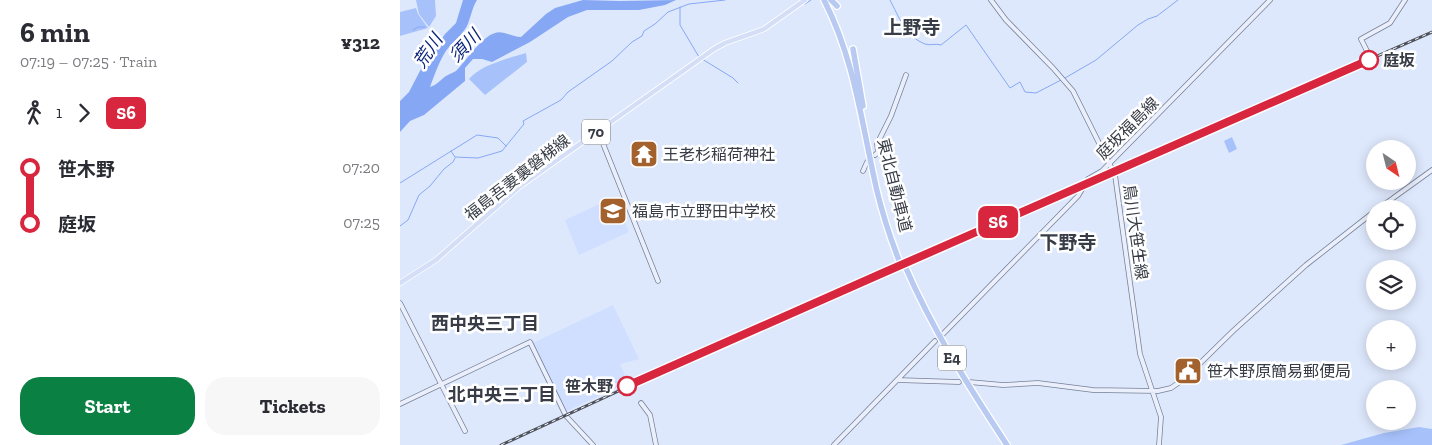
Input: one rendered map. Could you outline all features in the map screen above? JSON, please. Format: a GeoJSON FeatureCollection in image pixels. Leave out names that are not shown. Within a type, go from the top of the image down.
{"type":"FeatureCollection","features":[{"type":"Feature","properties":{"kind":"highway"},"geometry":{"type":"LineString","coordinates":[[824,0],[826,12]]}},
{"type":"Feature","properties":{"kind":"highway","name":"東北自動車道"},"geometry":{"type":"LineString","coordinates":[[824,0],[846,52],[862,110],[881,193],[903,265],[938,335],[1005,445]]}},
{"type":"Feature","properties":{"kind":"highway"},"geometry":{"type":"LineString","coordinates":[[832,0],[836,6]]}},
{"type":"Feature","properties":{"kind":"highway"},"geometry":{"type":"LineString","coordinates":[[853,49],[862,110]]}},
{"type":"Feature","properties":{"kind":"highway"},"geometry":{"type":"LineString","coordinates":[[843,56],[862,110]]}},
{"type":"Feature","properties":{"kind":"main road","name":"福島吾妻裏磐梯線"},"geometry":{"type":"LineString","coordinates":[[400,283],[436,260],[519,187],[714,49],[769,26],[805,0]]}},
{"type":"Feature","properties":{"kind":"street","name":"鳥川大笹生線"},"geometry":{"type":"LineString","coordinates":[[991,0],[1006,20],[1073,91],[1117,183],[1140,354],[1162,416],[1158,445]]}},
{"type":"Feature","properties":{"kind":"street","name":"庭坂福島線"},"geometry":{"type":"LineString","coordinates":[[940,336],[1078,196],[1088,179],[1100,173],[1270,0]]}},
{"type":"Feature","properties":{"kind":"street"},"geometry":{"type":"LineString","coordinates":[[1367,51],[1361,39],[1390,23],[1404,0]]}},
{"type":"Feature","properties":{"kind":"street"},"geometry":{"type":"LineString","coordinates":[[875,155],[878,152],[877,144],[891,116],[906,75]]}},
{"type":"Feature","properties":{"kind":"street"},"geometry":{"type":"LineString","coordinates":[[598,131],[658,281]]}},
{"type":"Feature","properties":{"kind":"street"},"geometry":{"type":"LineString","coordinates":[[863,171],[867,162]]}},
{"type":"Feature","properties":{"kind":"street"},"geometry":{"type":"LineString","coordinates":[[1390,200],[1432,170]]}},
{"type":"Feature","properties":{"kind":"street"},"geometry":{"type":"LineString","coordinates":[[969,382],[1004,385],[1038,383],[1091,390],[1153,392],[1167,390],[1180,383],[1233,331],[1306,265],[1366,218]]}},
{"type":"Feature","properties":{"kind":"street"},"geometry":{"type":"LineString","coordinates":[[400,303],[465,431]]}},
{"type":"Feature","properties":{"kind":"street"},"geometry":{"type":"LineString","coordinates":[[834,445],[935,341]]}},
{"type":"Feature","properties":{"kind":"street"},"geometry":{"type":"LineString","coordinates":[[400,404],[530,342],[566,416],[593,445]]}},
{"type":"Feature","properties":{"kind":"street"},"geometry":{"type":"LineString","coordinates":[[897,380],[959,382]]}},
{"type":"Feature","properties":{"kind":"street"},"geometry":{"type":"LineString","coordinates":[[641,403],[650,415],[656,445]]}},
{"type":"Feature","properties":{"kind":"shaded area"},"geometry":{"type":"Polygon","coordinates":[[[416,0],[435,0],[436,16],[429,27],[419,14],[416,0]]]}},
{"type":"Feature","properties":{"kind":"shaded area"},"geometry":{"type":"Polygon","coordinates":[[[463,0],[477,0],[467,26],[443,56],[430,87],[456,71],[479,44],[490,35],[501,32],[521,37],[555,8],[583,0],[676,0],[665,5],[639,10],[587,10],[568,17],[530,42],[492,62],[473,59],[465,68],[465,81],[424,115],[410,121],[400,132],[400,101],[409,92],[422,67],[445,34],[456,23],[463,0]]]}},
{"type":"Feature","properties":{"kind":"shaded area"},"geometry":{"type":"Polygon","coordinates":[[[416,8],[428,28],[400,36],[400,12],[416,8]]]}},
{"type":"Feature","properties":{"kind":"shaded area"},"geometry":{"type":"Polygon","coordinates":[[[526,53],[527,62],[485,95],[469,79],[487,66],[526,53]]]}},
{"type":"Feature","properties":{"kind":"shaded area"},"geometry":{"type":"Polygon","coordinates":[[[1232,137],[1237,149],[1229,153],[1224,141],[1232,137]]]}},
{"type":"Feature","properties":{"kind":"shaded area"},"geometry":{"type":"Polygon","coordinates":[[[615,197],[629,232],[579,255],[565,220],[615,197]]]}},
{"type":"Feature","properties":{"kind":"shaded area"},"geometry":{"type":"Polygon","coordinates":[[[613,305],[639,359],[620,364],[628,382],[565,412],[533,343],[613,305]]]}},
{"type":"Feature","properties":{"kind":"shaded area"},"geometry":{"type":"Polygon","coordinates":[[[498,385],[503,397],[490,403],[485,391],[498,385]]]}},
{"type":"Feature","properties":{"kind":"shaded area"},"geometry":{"type":"Polygon","coordinates":[[[1416,428],[1432,429],[1432,445],[1341,445],[1384,433],[1416,430],[1416,428]]]}},
{"type":"Feature","properties":{"kind":"waterway"},"geometry":{"type":"LineString","coordinates":[[451,151],[455,157],[478,158],[502,151],[524,124],[523,121],[561,100],[568,92],[612,61],[632,42],[642,36],[644,31],[668,12],[689,4],[725,0]]}},
{"type":"Feature","properties":{"kind":"waterway"},"geometry":{"type":"LineString","coordinates":[[803,3],[805,4],[811,0]]}},
{"type":"Feature","properties":{"kind":"waterway"},"geometry":{"type":"LineString","coordinates":[[890,0],[908,31],[918,41],[925,44],[941,45],[966,25],[1010,88],[1020,82],[1025,92],[1036,93],[1061,80]]}},
{"type":"Feature","properties":{"kind":"waterway"},"geometry":{"type":"LineString","coordinates":[[1065,78],[1096,60],[1138,25],[1157,16],[1178,0]]}},
{"type":"Feature","properties":{"kind":"waterway"},"geometry":{"type":"LineString","coordinates":[[680,7],[680,25],[699,57]]}},
{"type":"Feature","properties":{"kind":"waterway","name":"荒川"},"geometry":{"type":"LineString","coordinates":[[413,30],[418,27],[425,27]]}},
{"type":"Feature","properties":{"kind":"waterway"},"geometry":{"type":"LineString","coordinates":[[702,59],[738,83]]}},
{"type":"Feature","properties":{"kind":"waterway"},"geometry":{"type":"LineString","coordinates":[[400,183],[477,135],[498,138],[506,146]]}},
{"type":"Feature","properties":{"kind":"waterway"},"geometry":{"type":"LineString","coordinates":[[400,226],[408,220],[419,195],[430,186],[455,158]]}},
{"type":"Feature","properties":{"kind":"railway"},"geometry":{"type":"LineString","coordinates":[[501,445],[749,331],[1432,32]]}},
{"type":"Feature","properties":{"kind":"train","name":"S6"},"geometry":{"type":"LineString","coordinates":[[627,386],[1369,60]]}},
{"type":"Feature","properties":{"kind":"place","name":"庭坂"},"geometry":{"type":"Point","coordinates":[1369,60]}},
{"type":"Feature","properties":{"kind":"place","name":"王老杉稲荷神社"},"geometry":{"type":"Point","coordinates":[644,154]}},
{"type":"Feature","properties":{"kind":"place","name":"福島市立野田中学校"},"geometry":{"type":"Point","coordinates":[613,211]}},
{"type":"Feature","properties":{"kind":"place","name":"笹木野原簡易郵便局"},"geometry":{"type":"Point","coordinates":[1188,371]}},
{"type":"Feature","properties":{"kind":"place","name":"笹木野"},"geometry":{"type":"Point","coordinates":[627,386]}},
{"type":"Feature","properties":{"kind":"district","name":"上野寺"},"geometry":{"type":"Point","coordinates":[912,27]}},
{"type":"Feature","properties":{"kind":"district","name":"下野寺"},"geometry":{"type":"Point","coordinates":[1068,242]}},
{"type":"Feature","properties":{"kind":"district","name":"西中央三丁目"},"geometry":{"type":"Point","coordinates":[485,324]}},
{"type":"Feature","properties":{"kind":"district","name":"北中央三丁目"},"geometry":{"type":"Point","coordinates":[502,395]}},
{"type":"Feature","properties":{"kind":"water label","name":"須川"},"geometry":{"type":"Point","coordinates":[465,46]}}]}
